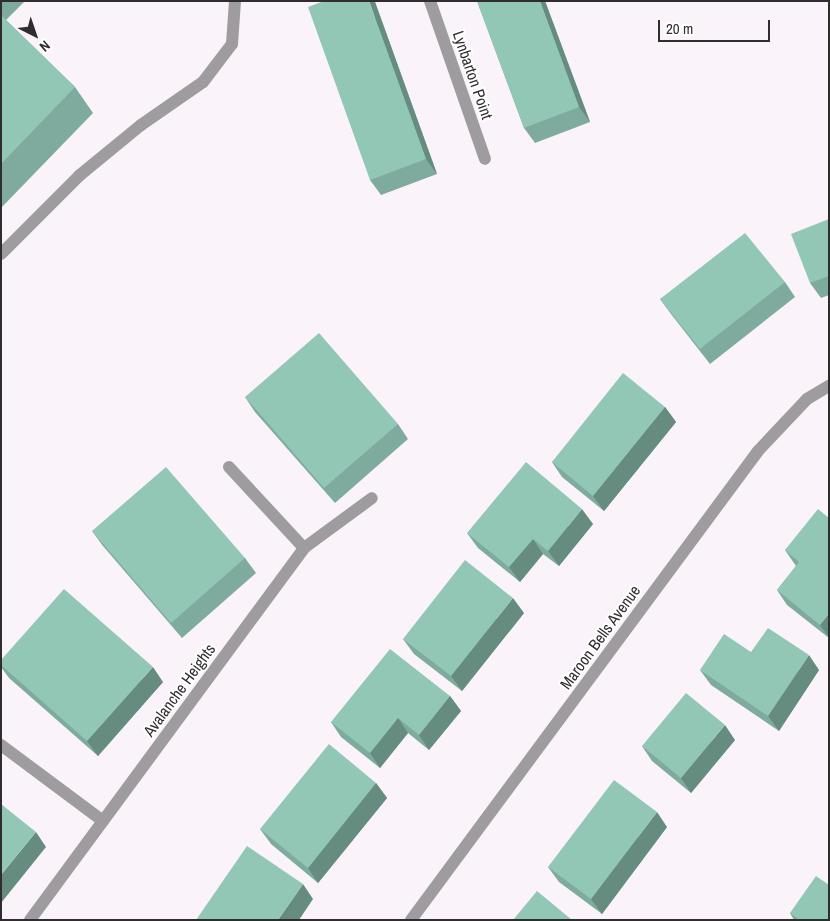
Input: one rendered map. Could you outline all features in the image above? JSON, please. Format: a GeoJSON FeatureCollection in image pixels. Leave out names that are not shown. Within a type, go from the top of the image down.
{"type":"FeatureCollection","features":[{"type":"Feature","properties":{"kind":"street"},"geometry":{"type":"LineString","coordinates":[[1,254],[80,175],[141,125],[203,82],[232,44],[235,1]]}},
{"type":"Feature","properties":{"kind":"street","name":"Lynbarton Point"},"geometry":{"type":"LineString","coordinates":[[430,1],[485,159]]}},
{"type":"Feature","properties":{"kind":"street","name":"Maroon Bells Avenue"},"geometry":{"type":"LineString","coordinates":[[412,920],[758,451],[807,399],[829,386]]}},
{"type":"Feature","properties":{"kind":"street"},"geometry":{"type":"LineString","coordinates":[[228,467],[304,548]]}},
{"type":"Feature","properties":{"kind":"street","name":"Avalanche Heights"},"geometry":{"type":"LineString","coordinates":[[30,920],[304,548],[372,498]]}},
{"type":"Feature","properties":{"kind":"street"},"geometry":{"type":"LineString","coordinates":[[1,745],[103,821]]}},
{"type":"Feature","properties":{"kind":"building"},"geometry":{"type":"Polygon","coordinates":[[[324,1],[369,1],[426,159],[370,180],[308,7],[324,1]]]}},
{"type":"Feature","properties":{"kind":"building"},"geometry":{"type":"Polygon","coordinates":[[[477,1],[540,1],[579,107],[524,128],[477,1]]]}},
{"type":"Feature","properties":{"kind":"building"},"geometry":{"type":"Polygon","coordinates":[[[1,15],[75,87],[1,164],[1,15]]]}},
{"type":"Feature","properties":{"kind":"building"},"geometry":{"type":"Polygon","coordinates":[[[829,219],[829,276],[810,283],[791,234],[829,219]]]}},
{"type":"Feature","properties":{"kind":"building"},"geometry":{"type":"Polygon","coordinates":[[[745,233],[785,282],[700,349],[660,299],[745,233]]]}},
{"type":"Feature","properties":{"kind":"building"},"geometry":{"type":"Polygon","coordinates":[[[319,333],[398,424],[324,488],[245,397],[319,333]]]}},
{"type":"Feature","properties":{"kind":"building"},"geometry":{"type":"Polygon","coordinates":[[[623,373],[665,407],[593,496],[552,462],[623,373]]]}},
{"type":"Feature","properties":{"kind":"building"},"geometry":{"type":"Polygon","coordinates":[[[526,462],[582,509],[548,551],[533,539],[509,567],[467,533],[526,462]]]}},
{"type":"Feature","properties":{"kind":"building"},"geometry":{"type":"Polygon","coordinates":[[[166,467],[245,558],[171,623],[92,531],[166,467]]]}},
{"type":"Feature","properties":{"kind":"building"},"geometry":{"type":"Polygon","coordinates":[[[818,509],[829,518],[829,614],[820,625],[777,590],[799,562],[785,550],[818,509]]]}},
{"type":"Feature","properties":{"kind":"building"},"geometry":{"type":"Polygon","coordinates":[[[465,560],[513,598],[451,676],[403,639],[465,560]]]}},
{"type":"Feature","properties":{"kind":"building"},"geometry":{"type":"Polygon","coordinates":[[[64,589],[153,667],[87,741],[1,665],[1,660],[64,589]]]}},
{"type":"Feature","properties":{"kind":"building"},"geometry":{"type":"Polygon","coordinates":[[[768,628],[809,655],[768,716],[700,670],[724,634],[751,652],[768,628]]]}},
{"type":"Feature","properties":{"kind":"building"},"geometry":{"type":"Polygon","coordinates":[[[390,649],[450,696],[419,735],[398,718],[370,753],[331,722],[390,649]]]}},
{"type":"Feature","properties":{"kind":"building"},"geometry":{"type":"Polygon","coordinates":[[[686,693],[725,725],[681,778],[642,746],[686,693]]]}},
{"type":"Feature","properties":{"kind":"building"},"geometry":{"type":"Polygon","coordinates":[[[329,744],[376,783],[308,868],[260,829],[329,744]]]}},
{"type":"Feature","properties":{"kind":"building"},"geometry":{"type":"Polygon","coordinates":[[[614,780],[657,812],[591,899],[548,867],[614,780]]]}},
{"type":"Feature","properties":{"kind":"building"},"geometry":{"type":"Polygon","coordinates":[[[1,804],[36,832],[1,875],[1,804]]]}},
{"type":"Feature","properties":{"kind":"building"},"geometry":{"type":"Polygon","coordinates":[[[247,846],[303,884],[278,920],[196,920],[247,846]]]}},
{"type":"Feature","properties":{"kind":"building"},"geometry":{"type":"Polygon","coordinates":[[[816,876],[829,885],[829,920],[799,920],[790,913],[816,876]]]}},
{"type":"Feature","properties":{"kind":"building"},"geometry":{"type":"Polygon","coordinates":[[[537,891],[572,920],[513,920],[537,891]]]}}]}
